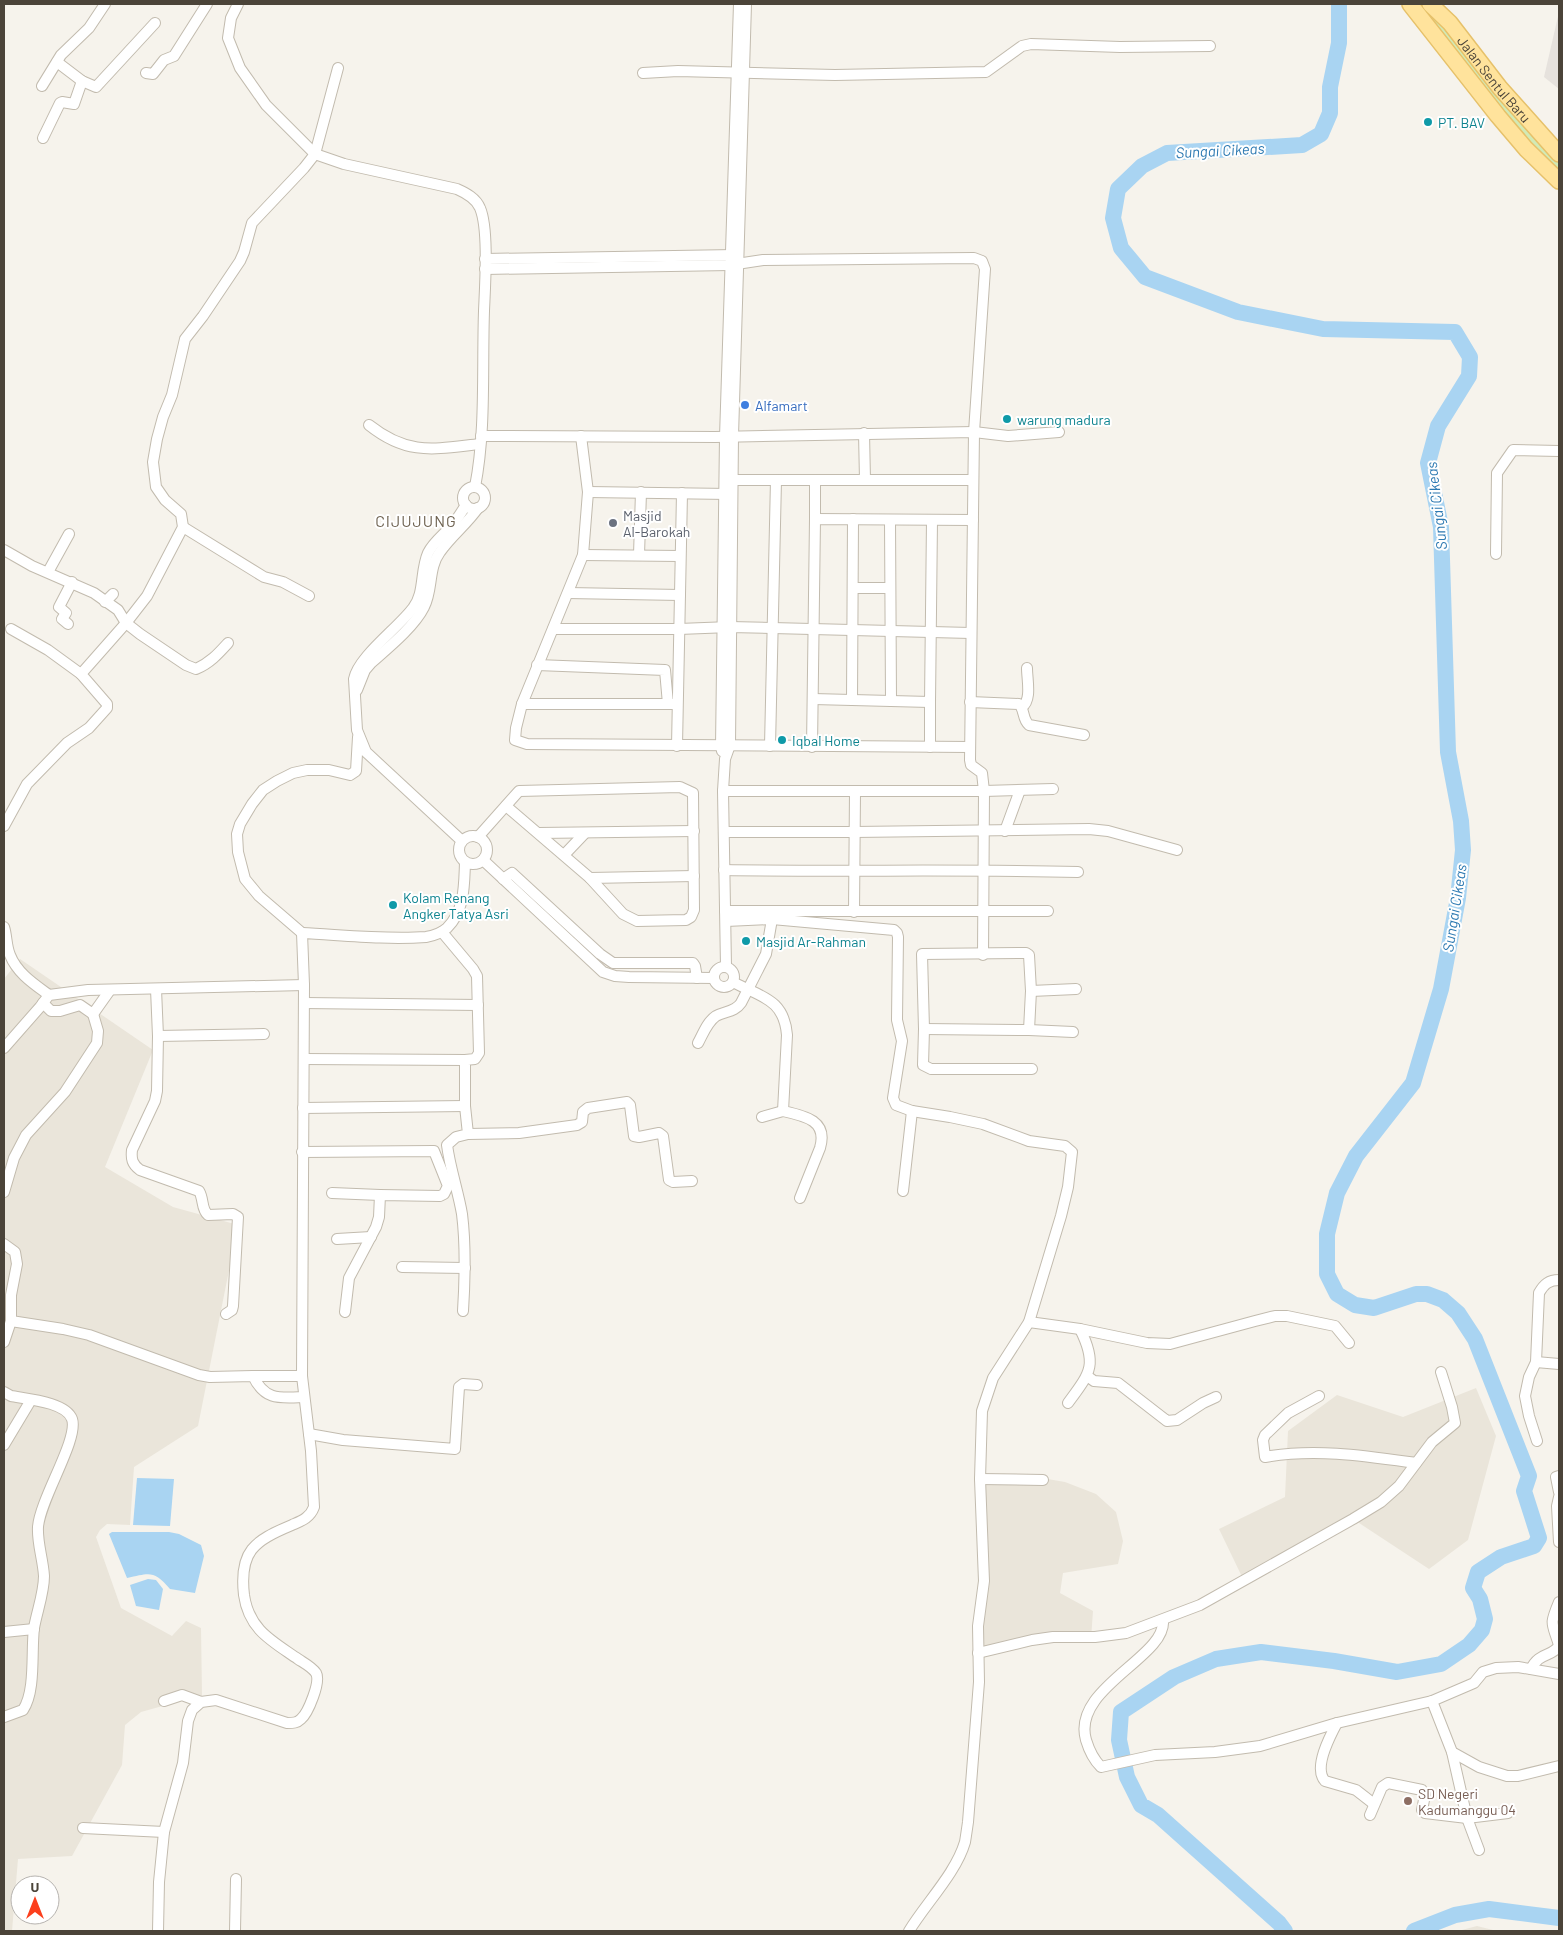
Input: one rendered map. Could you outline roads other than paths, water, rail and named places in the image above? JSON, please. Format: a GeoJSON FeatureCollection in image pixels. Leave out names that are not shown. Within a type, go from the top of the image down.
{"type":"FeatureCollection","features":[{"type":"Feature","properties":{"kind":"main road","name":"Jalan Sentul Baru"},"geometry":{"type":"LineString","coordinates":[[1410,4],[1498,116],[1526,149],[1559,181]]}},
{"type":"Feature","properties":{"kind":"main road","name":"Jalan Sentul Baru"},"geometry":{"type":"LineString","coordinates":[[1430,4],[1450,24],[1500,88],[1559,154]]}},
{"type":"Feature","properties":{"kind":"street"},"geometry":{"type":"LineString","coordinates":[[42,86],[64,52],[89,28],[106,4]]}},
{"type":"Feature","properties":{"kind":"street"},"geometry":{"type":"LineString","coordinates":[[146,73],[153,74],[164,60],[174,56],[207,4]]}},
{"type":"Feature","properties":{"kind":"street"},"geometry":{"type":"LineString","coordinates":[[238,4],[231,18],[228,38],[240,68],[266,105],[315,154],[344,164],[441,184],[466,193],[481,209],[484,223],[485,264],[481,440],[475,487]]}},
{"type":"Feature","properties":{"kind":"street"},"geometry":{"type":"LineString","coordinates":[[726,967],[724,791],[726,627],[729,437],[740,74],[738,4]]}},
{"type":"Feature","properties":{"kind":"street"},"geometry":{"type":"LineString","coordinates":[[740,74],[746,4]]}},
{"type":"Feature","properties":{"kind":"street"},"geometry":{"type":"LineString","coordinates":[[57,62],[82,81],[93,87],[98,86],[154,23]]}},
{"type":"Feature","properties":{"kind":"street"},"geometry":{"type":"LineString","coordinates":[[643,74],[678,71],[740,74],[986,72],[1022,46],[1031,44],[1120,47],[1210,46]]}},
{"type":"Feature","properties":{"kind":"street"},"geometry":{"type":"LineString","coordinates":[[81,674],[147,596],[183,527],[181,514],[165,500],[156,487],[153,462],[163,417],[172,395],[185,339],[240,261],[252,223],[315,154],[338,68]]}},
{"type":"Feature","properties":{"kind":"street"},"geometry":{"type":"LineString","coordinates":[[43,138],[60,103],[74,104],[82,81]]}},
{"type":"Feature","properties":{"kind":"street"},"geometry":{"type":"LineString","coordinates":[[485,264],[974,258],[982,261],[985,269],[974,432],[970,763],[982,773],[984,791],[982,831],[983,955]]}},
{"type":"Feature","properties":{"kind":"street"},"geometry":{"type":"LineString","coordinates":[[369,425],[398,443],[412,447],[441,448],[481,440],[581,436],[729,437],[974,432],[1008,436],[1059,432]]}},
{"type":"Feature","properties":{"kind":"street"},"geometry":{"type":"LineString","coordinates":[[864,433],[865,480]]}},
{"type":"Feature","properties":{"kind":"street"},"geometry":{"type":"LineString","coordinates":[[581,436],[588,492],[583,555],[522,704],[515,740],[527,744],[970,747]]}},
{"type":"Feature","properties":{"kind":"street"},"geometry":{"type":"LineString","coordinates":[[1496,554],[1497,473],[1513,450],[1559,451]]}},
{"type":"Feature","properties":{"kind":"street"},"geometry":{"type":"LineString","coordinates":[[729,480],[973,480]]}},
{"type":"Feature","properties":{"kind":"street"},"geometry":{"type":"LineString","coordinates":[[770,746],[776,480]]}},
{"type":"Feature","properties":{"kind":"street"},"geometry":{"type":"LineString","coordinates":[[812,747],[815,480]]}},
{"type":"Feature","properties":{"kind":"street"},"geometry":{"type":"LineString","coordinates":[[356,692],[365,670],[410,625],[424,607],[436,559],[440,551],[465,526],[484,501],[485,496],[480,489],[475,487],[466,491],[464,500],[469,508],[478,508]]}},
{"type":"Feature","properties":{"kind":"street"},"geometry":{"type":"LineString","coordinates":[[588,492],[728,494]]}},
{"type":"Feature","properties":{"kind":"street"},"geometry":{"type":"LineString","coordinates":[[640,555],[641,492]]}},
{"type":"Feature","properties":{"kind":"street"},"geometry":{"type":"LineString","coordinates":[[672,704],[679,629],[682,493]]}},
{"type":"Feature","properties":{"kind":"street"},"geometry":{"type":"LineString","coordinates":[[462,841],[366,752],[355,720],[356,692],[354,679],[360,665],[402,622],[418,600],[428,554],[432,545],[454,524],[466,505]]}},
{"type":"Feature","properties":{"kind":"street"},"geometry":{"type":"LineString","coordinates":[[815,519],[973,520]]}},
{"type":"Feature","properties":{"kind":"street"},"geometry":{"type":"LineString","coordinates":[[852,700],[853,519]]}},
{"type":"Feature","properties":{"kind":"street"},"geometry":{"type":"LineString","coordinates":[[890,520],[891,701]]}},
{"type":"Feature","properties":{"kind":"street"},"geometry":{"type":"LineString","coordinates":[[930,747],[932,520]]}},
{"type":"Feature","properties":{"kind":"street"},"geometry":{"type":"LineString","coordinates":[[183,527],[264,577],[284,582],[309,596]]}},
{"type":"Feature","properties":{"kind":"street"},"geometry":{"type":"LineString","coordinates":[[48,572],[69,534]]}},
{"type":"Feature","properties":{"kind":"street"},"geometry":{"type":"LineString","coordinates":[[4,550],[48,572],[109,598],[126,623],[186,666],[196,668],[207,664],[228,643]]}},
{"type":"Feature","properties":{"kind":"street"},"geometry":{"type":"LineString","coordinates":[[583,555],[680,556]]}},
{"type":"Feature","properties":{"kind":"street"},"geometry":{"type":"LineString","coordinates":[[68,624],[62,619],[66,613],[59,607],[72,582]]}},
{"type":"Feature","properties":{"kind":"street"},"geometry":{"type":"LineString","coordinates":[[853,588],[890,588]]}},
{"type":"Feature","properties":{"kind":"street"},"geometry":{"type":"LineString","coordinates":[[568,592],[680,595]]}},
{"type":"Feature","properties":{"kind":"street"},"geometry":{"type":"LineString","coordinates":[[553,629],[726,627],[971,633]]}},
{"type":"Feature","properties":{"kind":"street"},"geometry":{"type":"LineString","coordinates":[[4,826],[27,784],[67,743],[89,728],[107,708],[107,704],[81,674],[48,650],[11,629]]}},
{"type":"Feature","properties":{"kind":"street"},"geometry":{"type":"LineString","coordinates":[[537,666],[665,670],[672,704],[677,746]]}},
{"type":"Feature","properties":{"kind":"street"},"geometry":{"type":"LineString","coordinates":[[1022,707],[1028,699],[1027,668]]}},
{"type":"Feature","properties":{"kind":"street"},"geometry":{"type":"LineString","coordinates":[[813,699],[930,702]]}},
{"type":"Feature","properties":{"kind":"street"},"geometry":{"type":"LineString","coordinates":[[970,702],[1020,704],[1024,720],[1029,725],[1084,735]]}},
{"type":"Feature","properties":{"kind":"street"},"geometry":{"type":"LineString","coordinates":[[522,704],[672,704]]}},
{"type":"Feature","properties":{"kind":"street"},"geometry":{"type":"LineString","coordinates":[[359,736],[356,771],[354,773],[350,775],[329,770],[307,770],[293,773],[263,790],[252,804],[240,824],[237,834],[240,864],[250,887],[302,933],[426,936],[442,932],[454,920],[463,898],[465,863]]}},
{"type":"Feature","properties":{"kind":"street"},"geometry":{"type":"LineString","coordinates":[[478,837],[519,791],[680,788],[693,794],[694,910],[691,917],[686,920],[636,921],[623,914],[590,878],[540,833],[506,806]]}},
{"type":"Feature","properties":{"kind":"street"},"geometry":{"type":"LineString","coordinates":[[724,791],[855,792],[1053,789]]}},
{"type":"Feature","properties":{"kind":"street"},"geometry":{"type":"LineString","coordinates":[[1005,831],[1020,790]]}},
{"type":"Feature","properties":{"kind":"street"},"geometry":{"type":"LineString","coordinates":[[854,912],[856,872],[855,792]]}},
{"type":"Feature","properties":{"kind":"street"},"geometry":{"type":"LineString","coordinates":[[724,832],[1090,829],[1108,831],[1177,850]]}},
{"type":"Feature","properties":{"kind":"street"},"geometry":{"type":"LineString","coordinates":[[540,833],[694,832]]}},
{"type":"Feature","properties":{"kind":"street"},"geometry":{"type":"LineString","coordinates":[[564,855],[584,834]]}},
{"type":"Feature","properties":{"kind":"street"},"geometry":{"type":"LineString","coordinates":[[472,836],[482,839],[487,850],[483,860],[473,865],[465,863],[459,857],[458,851],[462,841],[472,836]]}},
{"type":"Feature","properties":{"kind":"street"},"geometry":{"type":"LineString","coordinates":[[483,860],[603,972],[615,976],[628,977],[714,978]]}},
{"type":"Feature","properties":{"kind":"street"},"geometry":{"type":"LineString","coordinates":[[724,870],[1078,872]]}},
{"type":"Feature","properties":{"kind":"street"},"geometry":{"type":"LineString","coordinates":[[502,878],[512,873],[613,963],[693,963],[697,978]]}},
{"type":"Feature","properties":{"kind":"street"},"geometry":{"type":"LineString","coordinates":[[590,878],[694,876]]}},
{"type":"Feature","properties":{"kind":"street"},"geometry":{"type":"LineString","coordinates":[[539,913],[547,904]]}},
{"type":"Feature","properties":{"kind":"street"},"geometry":{"type":"LineString","coordinates":[[725,916],[854,912],[1048,911]]}},
{"type":"Feature","properties":{"kind":"street"},"geometry":{"type":"LineString","coordinates":[[725,916],[894,930],[897,933],[897,1020],[902,1041],[893,1098],[896,1106],[912,1111],[950,1116],[983,1124],[1029,1141],[1065,1146],[1071,1149],[1073,1156],[1061,1216],[1028,1322],[992,1378],[984,1401],[980,1479],[984,1581],[978,1626],[978,1692],[968,1822],[965,1841],[950,1872],[909,1931]]}},
{"type":"Feature","properties":{"kind":"street"},"geometry":{"type":"LineString","coordinates":[[698,1043],[714,1017],[736,1009],[748,990],[766,954],[772,919]]}},
{"type":"Feature","properties":{"kind":"street"},"geometry":{"type":"LineString","coordinates":[[4,927],[9,953],[13,961],[24,977],[46,999],[51,1011],[60,1011],[80,1005],[93,1014],[98,1031],[97,1043],[64,1092],[26,1135],[14,1158],[4,1192]]}},
{"type":"Feature","properties":{"kind":"street"},"geometry":{"type":"LineString","coordinates":[[304,1059],[476,1059],[479,1052],[475,972],[442,932]]}},
{"type":"Feature","properties":{"kind":"street"},"geometry":{"type":"LineString","coordinates":[[164,1701],[182,1695],[201,1702],[216,1700],[287,1723],[295,1723],[306,1714],[317,1684],[318,1678],[316,1673],[280,1648],[255,1626],[246,1606],[244,1578],[246,1559],[254,1546],[304,1519],[312,1512],[314,1501],[302,1376],[304,985],[302,933]]}},
{"type":"Feature","properties":{"kind":"street"},"geometry":{"type":"LineString","coordinates":[[571,944],[580,934]]}},
{"type":"Feature","properties":{"kind":"street"},"geometry":{"type":"LineString","coordinates":[[1029,1030],[1031,991],[1029,955],[1026,953],[983,955],[918,954],[924,1030],[923,1065],[926,1068],[1032,1069]]}},
{"type":"Feature","properties":{"kind":"street"},"geometry":{"type":"LineString","coordinates":[[628,977],[629,963]]}},
{"type":"Feature","properties":{"kind":"street"},"geometry":{"type":"LineString","coordinates":[[726,967],[733,972],[733,982],[728,986],[722,986],[714,978],[715,972],[720,968],[726,967]]}},
{"type":"Feature","properties":{"kind":"street"},"geometry":{"type":"LineString","coordinates":[[733,982],[770,1000],[780,1008],[786,1023],[783,1111]]}},
{"type":"Feature","properties":{"kind":"street"},"geometry":{"type":"LineString","coordinates":[[4,1048],[46,999],[74,991],[304,985]]}},
{"type":"Feature","properties":{"kind":"street"},"geometry":{"type":"LineString","coordinates":[[156,989],[158,1081],[155,1101],[132,1150],[131,1158],[134,1165],[140,1170],[194,1188],[202,1195],[204,1210],[208,1215],[233,1214],[238,1216],[234,1306],[226,1314]]}},
{"type":"Feature","properties":{"kind":"street"},"geometry":{"type":"LineString","coordinates":[[1031,991],[1076,989]]}},
{"type":"Feature","properties":{"kind":"street"},"geometry":{"type":"LineString","coordinates":[[93,1014],[110,990]]}},
{"type":"Feature","properties":{"kind":"street"},"geometry":{"type":"LineString","coordinates":[[304,1004],[478,1005]]}},
{"type":"Feature","properties":{"kind":"street"},"geometry":{"type":"LineString","coordinates":[[924,1030],[1073,1032]]}},
{"type":"Feature","properties":{"kind":"street"},"geometry":{"type":"LineString","coordinates":[[158,1036],[264,1034]]}},
{"type":"Feature","properties":{"kind":"street"},"geometry":{"type":"LineString","coordinates":[[465,1060],[465,1106],[468,1134]]}},
{"type":"Feature","properties":{"kind":"street"},"geometry":{"type":"LineString","coordinates":[[463,1311],[465,1268],[462,1214],[447,1145],[456,1138],[468,1134],[527,1132],[577,1125],[582,1122],[583,1112],[588,1108],[627,1102],[630,1105],[634,1136],[639,1137],[659,1133],[663,1136],[669,1180],[673,1182],[692,1181]]}},
{"type":"Feature","properties":{"kind":"street"},"geometry":{"type":"LineString","coordinates":[[304,1108],[465,1106]]}},
{"type":"Feature","properties":{"kind":"street"},"geometry":{"type":"LineString","coordinates":[[762,1117],[783,1111],[802,1116],[819,1125],[822,1129],[820,1148],[800,1198]]}},
{"type":"Feature","properties":{"kind":"street"},"geometry":{"type":"LineString","coordinates":[[903,1191],[912,1111]]}},
{"type":"Feature","properties":{"kind":"street"},"geometry":{"type":"LineString","coordinates":[[302,1152],[431,1150],[436,1153],[448,1186],[444,1194],[440,1196],[332,1193]]}},
{"type":"Feature","properties":{"kind":"street"},"geometry":{"type":"LineString","coordinates":[[345,1312],[349,1278],[379,1217],[380,1195]]}},
{"type":"Feature","properties":{"kind":"street"},"geometry":{"type":"LineString","coordinates":[[337,1239],[370,1237]]}},
{"type":"Feature","properties":{"kind":"street"},"geometry":{"type":"LineString","coordinates":[[4,1244],[14,1252],[18,1264],[12,1287],[11,1321],[4,1342]]}},
{"type":"Feature","properties":{"kind":"street"},"geometry":{"type":"LineString","coordinates":[[402,1267],[465,1268]]}},
{"type":"Feature","properties":{"kind":"street"},"geometry":{"type":"LineString","coordinates":[[1537,1441],[1525,1396],[1529,1377],[1536,1362],[1539,1293],[1544,1284],[1559,1280]]}},
{"type":"Feature","properties":{"kind":"street"},"geometry":{"type":"LineString","coordinates":[[1028,1322],[1080,1329],[1148,1343],[1174,1344],[1255,1321],[1287,1316],[1335,1326],[1350,1344]]}},
{"type":"Feature","properties":{"kind":"street"},"geometry":{"type":"LineString","coordinates":[[11,1321],[63,1329],[89,1336],[199,1376],[302,1376]]}},
{"type":"Feature","properties":{"kind":"street"},"geometry":{"type":"LineString","coordinates":[[1068,1403],[1087,1376],[1090,1363],[1090,1353],[1080,1329]]}},
{"type":"Feature","properties":{"kind":"street"},"geometry":{"type":"LineString","coordinates":[[1536,1362],[1559,1364]]}},
{"type":"Feature","properties":{"kind":"street"},"geometry":{"type":"LineString","coordinates":[[978,1653],[1032,1640],[1112,1636],[1163,1620],[1200,1605],[1353,1519],[1381,1502],[1398,1486],[1432,1442],[1453,1427],[1455,1423],[1452,1407],[1441,1372]]}},
{"type":"Feature","properties":{"kind":"street"},"geometry":{"type":"LineString","coordinates":[[253,1376],[258,1385],[270,1396],[286,1398],[304,1397]]}},
{"type":"Feature","properties":{"kind":"street"},"geometry":{"type":"LineString","coordinates":[[1087,1376],[1094,1381],[1118,1383],[1167,1420],[1177,1420],[1216,1397]]}},
{"type":"Feature","properties":{"kind":"street"},"geometry":{"type":"LineString","coordinates":[[309,1434],[343,1440],[454,1450],[459,1387],[462,1384],[477,1385]]}},
{"type":"Feature","properties":{"kind":"street"},"geometry":{"type":"LineString","coordinates":[[4,1392],[58,1406],[72,1418],[74,1426],[70,1444],[40,1513],[38,1527],[39,1544],[44,1577],[34,1629],[28,1700],[23,1710],[4,1718]]}},
{"type":"Feature","properties":{"kind":"street"},"geometry":{"type":"LineString","coordinates":[[1319,1396],[1288,1413],[1265,1435],[1263,1440],[1265,1457],[1309,1453],[1360,1456],[1416,1464]]}},
{"type":"Feature","properties":{"kind":"street"},"geometry":{"type":"LineString","coordinates":[[4,1445],[31,1400]]}},
{"type":"Feature","properties":{"kind":"street"},"geometry":{"type":"LineString","coordinates":[[1559,1476],[1556,1477],[1559,1492]]}},
{"type":"Feature","properties":{"kind":"street"},"geometry":{"type":"LineString","coordinates":[[980,1479],[1043,1480]]}},
{"type":"Feature","properties":{"kind":"street"},"geometry":{"type":"LineString","coordinates":[[1559,1497],[1557,1509],[1559,1542]]}},
{"type":"Feature","properties":{"kind":"street"},"geometry":{"type":"LineString","coordinates":[[1531,1669],[1536,1660],[1557,1649],[1559,1645],[1552,1625],[1552,1618],[1559,1602]]}},
{"type":"Feature","properties":{"kind":"street"},"geometry":{"type":"LineString","coordinates":[[1163,1620],[1162,1632],[1142,1655],[1097,1697],[1087,1714],[1084,1725],[1089,1749],[1099,1766],[1170,1753],[1215,1752],[1260,1746],[1337,1723],[1432,1701],[1474,1683],[1485,1671],[1507,1667],[1559,1674]]}},
{"type":"Feature","properties":{"kind":"street"},"geometry":{"type":"LineString","coordinates":[[4,1632],[34,1629]]}},
{"type":"Feature","properties":{"kind":"street"},"geometry":{"type":"LineString","coordinates":[[1432,1701],[1452,1752],[1467,1818],[1479,1850]]}},
{"type":"Feature","properties":{"kind":"street"},"geometry":{"type":"LineString","coordinates":[[158,1931],[159,1882],[164,1832],[183,1763],[190,1715],[192,1710],[201,1702]]}},
{"type":"Feature","properties":{"kind":"street"},"geometry":{"type":"LineString","coordinates":[[1337,1723],[1325,1749],[1321,1768],[1322,1778],[1356,1790],[1374,1804]]}},
{"type":"Feature","properties":{"kind":"street"},"geometry":{"type":"LineString","coordinates":[[1452,1752],[1479,1767],[1507,1776],[1518,1776],[1559,1766]]}},
{"type":"Feature","properties":{"kind":"street"},"geometry":{"type":"LineString","coordinates":[[1370,1815],[1382,1787],[1391,1784],[1422,1790],[1425,1795],[1421,1808],[1423,1812],[1467,1818],[1508,1813]]}},
{"type":"Feature","properties":{"kind":"street"},"geometry":{"type":"LineString","coordinates":[[83,1828],[164,1832]]}},
{"type":"Feature","properties":{"kind":"street"},"geometry":{"type":"LineString","coordinates":[[234,1931],[236,1879]]}},
{"type":"Feature","properties":{"kind":"water"},"geometry":{"type":"Polygon","coordinates":[[[137,1478],[174,1479],[170,1526],[133,1525],[137,1478]]]}},
{"type":"Feature","properties":{"kind":"water"},"geometry":{"type":"Polygon","coordinates":[[[112,1532],[169,1532],[179,1534],[201,1545],[204,1556],[195,1593],[170,1589],[160,1579],[151,1574],[127,1578],[109,1534],[112,1532]]]}},
{"type":"Feature","properties":{"kind":"water"},"geometry":{"type":"Polygon","coordinates":[[[148,1579],[156,1580],[163,1589],[159,1610],[136,1606],[130,1585],[148,1579]]]}},
{"type":"Feature","properties":{"kind":"waterway","name":"Sungai Cikeas"},"geometry":{"type":"LineString","coordinates":[[1285,1931],[1279,1923],[1158,1815],[1141,1805],[1127,1777],[1119,1740],[1121,1712],[1174,1677],[1216,1659],[1261,1652],[1334,1661],[1397,1672],[1441,1664],[1469,1645],[1482,1630],[1485,1619],[1480,1599],[1473,1588],[1478,1572],[1501,1557],[1534,1546],[1539,1538],[1524,1491],[1529,1476],[1475,1339],[1458,1313],[1443,1300],[1427,1294],[1416,1294],[1374,1308],[1355,1305],[1337,1294],[1327,1274],[1327,1234],[1337,1193],[1356,1156],[1413,1083],[1441,989],[1458,898],[1463,850],[1461,821],[1448,752],[1441,527],[1428,463],[1438,426],[1469,376],[1470,357],[1455,332],[1323,329],[1238,312],[1145,277],[1121,248],[1113,218],[1118,189],[1142,166],[1167,153],[1302,145],[1321,134],[1330,113],[1330,87],[1339,43],[1339,4]]}},
{"type":"Feature","properties":{"kind":"waterway"},"geometry":{"type":"LineString","coordinates":[[1414,1931],[1455,1915],[1489,1909],[1559,1918]]}},
{"type":"Feature","properties":{"kind":"place","name":"PT. BAV"},"geometry":{"type":"Point","coordinates":[1428,122]}},
{"type":"Feature","properties":{"kind":"place","name":"Alfamart"},"geometry":{"type":"Point","coordinates":[745,405]}},
{"type":"Feature","properties":{"kind":"place","name":"warung madura"},"geometry":{"type":"Point","coordinates":[1007,419]}},
{"type":"Feature","properties":{"kind":"place","name":"Masjid Al-Barokah"},"geometry":{"type":"Point","coordinates":[613,523]}},
{"type":"Feature","properties":{"kind":"place","name":"Iqbal Home"},"geometry":{"type":"Point","coordinates":[782,740]}},
{"type":"Feature","properties":{"kind":"place","name":"Kolam Renang Angker Tatya Asri"},"geometry":{"type":"Point","coordinates":[393,905]}},
{"type":"Feature","properties":{"kind":"place","name":"Masjid Ar-Rahman"},"geometry":{"type":"Point","coordinates":[746,941]}},
{"type":"Feature","properties":{"kind":"place","name":"SD Negeri Kadumanggu 04"},"geometry":{"type":"Point","coordinates":[1408,1801]}},
{"type":"Feature","properties":{"kind":"district","name":"CIJUJUNG"},"geometry":{"type":"Point","coordinates":[416,520]}}]}
